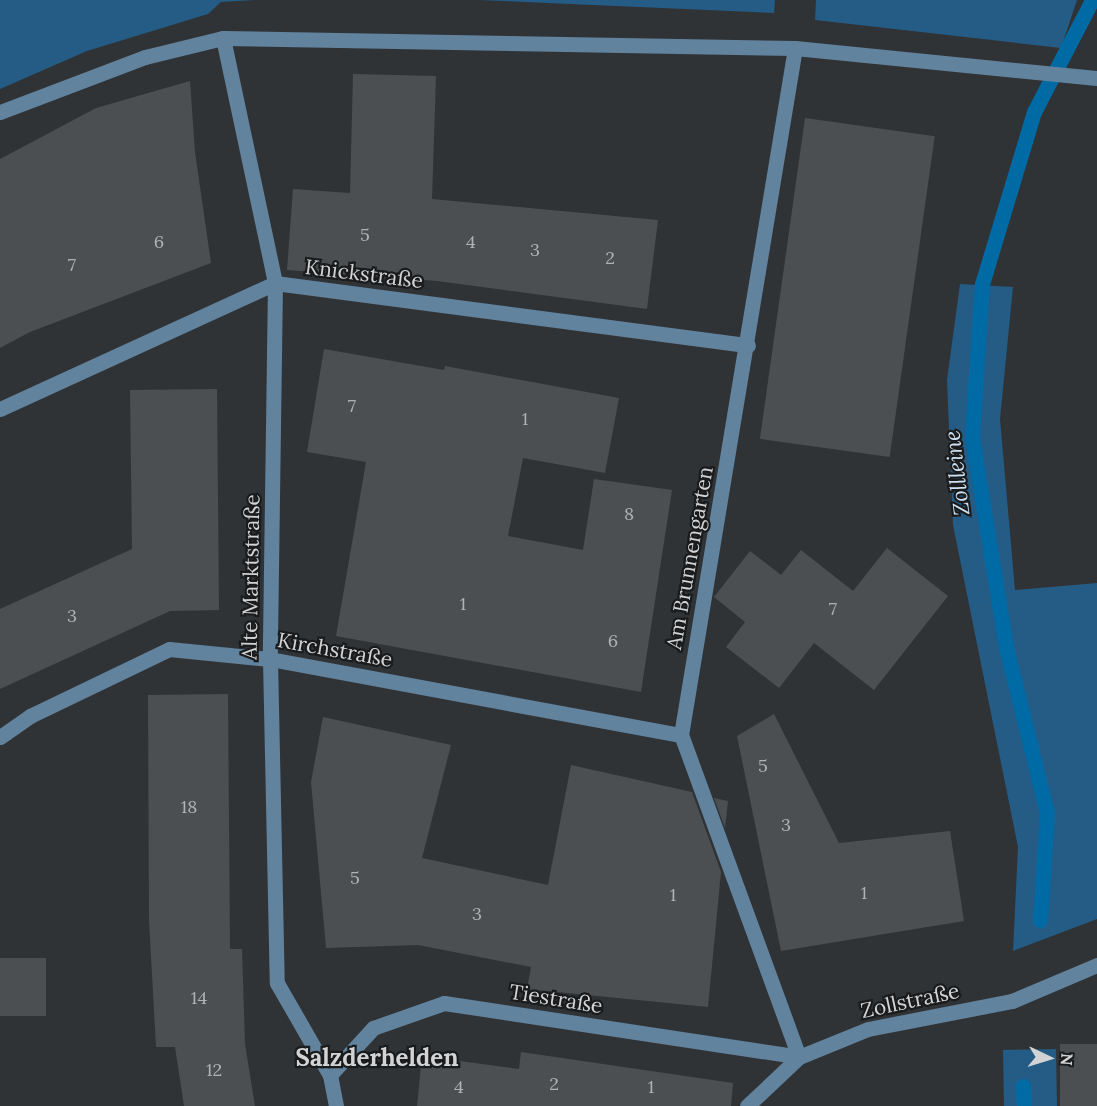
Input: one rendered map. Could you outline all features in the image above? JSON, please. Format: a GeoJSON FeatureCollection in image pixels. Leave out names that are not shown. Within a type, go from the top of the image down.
{"type":"FeatureCollection","features":[{"type":"Feature","properties":{"kind":"street"},"geometry":{"type":"LineString","coordinates":[[0,112],[145,57],[223,38],[795,48],[1097,78]]}},
{"type":"Feature","properties":{"kind":"street","name":"Alte Marktstraße"},"geometry":{"type":"LineString","coordinates":[[223,38],[275,283],[270,659],[277,983],[330,1076],[336,1106]]}},
{"type":"Feature","properties":{"kind":"street","name":"Am Brunnengarten"},"geometry":{"type":"LineString","coordinates":[[795,48],[748,345],[681,735],[799,1058]]}},
{"type":"Feature","properties":{"kind":"street","name":"Knickstraße"},"geometry":{"type":"LineString","coordinates":[[0,409],[275,283],[748,345]]}},
{"type":"Feature","properties":{"kind":"street","name":"Kirchstraße"},"geometry":{"type":"LineString","coordinates":[[0,737],[30,716],[169,649],[270,659],[681,735]]}},
{"type":"Feature","properties":{"kind":"street","name":"Zollstraße"},"geometry":{"type":"LineString","coordinates":[[747,1106],[799,1058],[868,1029],[1012,1001],[1097,964]]}},
{"type":"Feature","properties":{"kind":"street","name":"Tiestraße"},"geometry":{"type":"LineString","coordinates":[[330,1076],[373,1028],[444,1003],[799,1058]]}},
{"type":"Feature","properties":{"kind":"shaded area"},"geometry":{"type":"Polygon","coordinates":[[[0,0],[255,0],[221,2],[208,14],[87,51],[0,89],[0,0]]]}},
{"type":"Feature","properties":{"kind":"shaded area"},"geometry":{"type":"Polygon","coordinates":[[[479,0],[775,0],[774,13],[479,0]]]}},
{"type":"Feature","properties":{"kind":"shaded area"},"geometry":{"type":"Polygon","coordinates":[[[816,0],[1077,0],[1061,48],[815,20],[816,0]]]}},
{"type":"Feature","properties":{"kind":"shaded area"},"geometry":{"type":"Polygon","coordinates":[[[960,284],[1013,287],[1000,419],[1015,590],[1097,583],[1097,919],[1013,951],[1018,847],[953,525],[947,380],[960,284]]]}},
{"type":"Feature","properties":{"kind":"shaded area"},"geometry":{"type":"Polygon","coordinates":[[[1056,1049],[1057,1106],[1004,1106],[1003,1050],[1056,1049]]]}},
{"type":"Feature","properties":{"kind":"building"},"geometry":{"type":"Polygon","coordinates":[[[353,74],[436,76],[432,199],[658,220],[647,309],[437,281],[287,270],[293,189],[350,193],[353,74]]]}},
{"type":"Feature","properties":{"kind":"building"},"geometry":{"type":"Polygon","coordinates":[[[190,81],[195,152],[211,263],[30,332],[0,348],[0,159],[96,108],[190,81]]]}},
{"type":"Feature","properties":{"kind":"building"},"geometry":{"type":"Polygon","coordinates":[[[805,118],[935,136],[890,457],[760,439],[805,118]]]}},
{"type":"Feature","properties":{"kind":"building"},"geometry":{"type":"Polygon","coordinates":[[[324,349],[444,370],[445,366],[619,398],[605,473],[523,458],[508,536],[583,550],[594,479],[672,490],[641,692],[336,636],[366,462],[307,452],[324,349]]]}},
{"type":"Feature","properties":{"kind":"building"},"geometry":{"type":"Polygon","coordinates":[[[217,389],[219,610],[170,611],[0,689],[0,609],[132,549],[130,390],[217,389]]]}},
{"type":"Feature","properties":{"kind":"building"},"geometry":{"type":"Polygon","coordinates":[[[887,548],[948,596],[874,690],[814,643],[779,688],[726,647],[745,622],[714,597],[750,551],[781,575],[801,550],[853,591],[887,548]]]}},
{"type":"Feature","properties":{"kind":"building"},"geometry":{"type":"Polygon","coordinates":[[[228,694],[230,949],[242,949],[245,1044],[255,1106],[184,1106],[175,1047],[156,1047],[149,920],[148,695],[228,694]]]}},
{"type":"Feature","properties":{"kind":"building"},"geometry":{"type":"Polygon","coordinates":[[[774,714],[839,843],[950,831],[964,921],[781,951],[737,736],[774,714]]]}},
{"type":"Feature","properties":{"kind":"building"},"geometry":{"type":"Polygon","coordinates":[[[323,717],[451,745],[422,858],[548,885],[571,765],[692,792],[721,872],[708,1007],[527,989],[531,967],[418,945],[326,948],[311,782],[323,717]]]}},
{"type":"Feature","properties":{"kind":"building"},"geometry":{"type":"Polygon","coordinates":[[[714,798],[728,801],[725,828],[714,798]]]}},
{"type":"Feature","properties":{"kind":"building"},"geometry":{"type":"Polygon","coordinates":[[[0,958],[46,958],[46,1016],[0,1016],[0,958]]]}},
{"type":"Feature","properties":{"kind":"building"},"geometry":{"type":"Polygon","coordinates":[[[1060,1044],[1097,1044],[1097,1106],[1060,1106],[1060,1044]]]}},
{"type":"Feature","properties":{"kind":"building"},"geometry":{"type":"Polygon","coordinates":[[[521,1052],[733,1083],[731,1106],[417,1106],[422,1056],[519,1069],[521,1052]]]}},
{"type":"Feature","properties":{"kind":"waterway","name":"Zollleine"},"geometry":{"type":"LineString","coordinates":[[1040,920],[1047,813],[1006,647],[972,437],[982,284],[1034,112],[1092,0]]}},
{"type":"Feature","properties":{"kind":"waterway","name":"Zollleine"},"geometry":{"type":"LineString","coordinates":[[1023,1086],[1024,1106]]}},
{"type":"Feature","properties":{"kind":"district","name":"Salzderhelden"},"geometry":{"type":"Point","coordinates":[377,1058]}}]}
